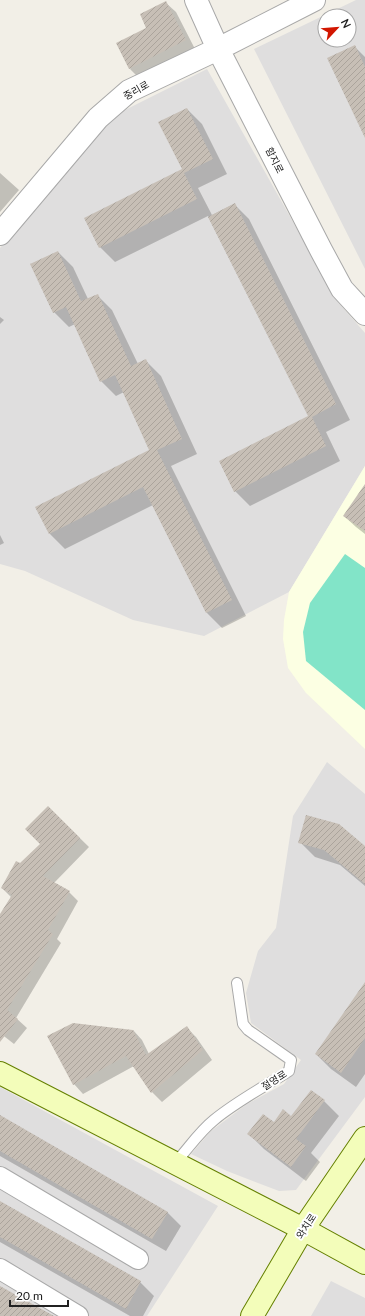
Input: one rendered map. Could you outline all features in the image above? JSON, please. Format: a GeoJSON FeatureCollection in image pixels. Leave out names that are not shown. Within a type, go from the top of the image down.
{"type":"FeatureCollection","features":[{"type":"Feature","properties":{"kind":"main road"},"geometry":{"type":"LineString","coordinates":[[0,1073],[303,1229],[365,1263]]}},
{"type":"Feature","properties":{"kind":"main road","name":"와치로"},"geometry":{"type":"LineString","coordinates":[[252,1316],[303,1229],[365,1138]]}},
{"type":"Feature","properties":{"kind":"street","name":"함지로"},"geometry":{"type":"LineString","coordinates":[[196,0],[218,49],[321,250],[342,289],[365,314]]}},
{"type":"Feature","properties":{"kind":"street","name":"중리로"},"geometry":{"type":"LineString","coordinates":[[0,234],[98,118],[129,91],[218,49],[314,0]]}},
{"type":"Feature","properties":{"kind":"street"},"geometry":{"type":"LineString","coordinates":[[0,1177],[138,1259]]}},
{"type":"Feature","properties":{"kind":"street"},"geometry":{"type":"LineString","coordinates":[[0,1270],[78,1316]]}},
{"type":"Feature","properties":{"kind":"lane","name":"절영로"},"geometry":{"type":"LineString","coordinates":[[175,1163],[213,1121],[236,1104],[289,1071],[291,1060],[248,1030],[243,1024],[237,983]]}},
{"type":"Feature","properties":{"kind":"shaded area"},"geometry":{"type":"Polygon","coordinates":[[[356,0],[365,0],[365,269],[254,49],[317,19],[317,48],[357,48],[357,8],[339,8],[356,0]]]}},
{"type":"Feature","properties":{"kind":"shaded area"},"geometry":{"type":"Polygon","coordinates":[[[207,69],[338,302],[365,333],[365,466],[289,592],[204,636],[133,620],[25,571],[0,564],[0,248],[109,118],[207,69]]]}},
{"type":"Feature","properties":{"kind":"shaded area"},"geometry":{"type":"Polygon","coordinates":[[[365,466],[365,749],[306,693],[288,668],[283,639],[284,620],[289,592],[365,466]]]}},
{"type":"Feature","properties":{"kind":"shaded area"},"geometry":{"type":"Polygon","coordinates":[[[327,762],[365,794],[365,1097],[296,1190],[279,1191],[227,1171],[191,1154],[211,1131],[247,1104],[284,1084],[301,1060],[251,1023],[246,993],[258,951],[276,928],[293,816],[327,762]]]}},
{"type":"Feature","properties":{"kind":"shaded area"},"geometry":{"type":"Polygon","coordinates":[[[0,1087],[218,1206],[147,1316],[0,1316],[0,1087]]]}},
{"type":"Feature","properties":{"kind":"shaded area"},"geometry":{"type":"Polygon","coordinates":[[[331,1281],[365,1298],[365,1316],[311,1316],[331,1281]]]}},
{"type":"Feature","properties":{"kind":"green space"},"geometry":{"type":"Polygon","coordinates":[[[345,554],[365,568],[365,710],[306,661],[303,632],[310,603],[345,554]]]}},
{"type":"Feature","properties":{"kind":"building"},"geometry":{"type":"Polygon","coordinates":[[[166,1],[186,40],[129,69],[116,43],[146,28],[140,14],[166,1]]]}},
{"type":"Feature","properties":{"kind":"building"},"geometry":{"type":"Polygon","coordinates":[[[349,48],[356,48],[365,67],[365,138],[327,58],[349,48]]]}},
{"type":"Feature","properties":{"kind":"building"},"geometry":{"type":"Polygon","coordinates":[[[187,108],[213,159],[184,173],[197,199],[99,248],[84,218],[182,169],[158,122],[187,108]]]}},
{"type":"Feature","properties":{"kind":"building"},"geometry":{"type":"Polygon","coordinates":[[[235,203],[336,404],[312,417],[326,446],[234,492],[219,461],[308,416],[208,217],[235,203]]]}},
{"type":"Feature","properties":{"kind":"building"},"geometry":{"type":"Polygon","coordinates":[[[58,251],[81,301],[98,294],[131,366],[146,359],[182,439],[157,450],[232,600],[206,613],[143,487],[49,534],[35,507],[149,450],[115,375],[100,382],[66,307],[53,313],[30,264],[58,251]]]}},
{"type":"Feature","properties":{"kind":"building"},"geometry":{"type":"Polygon","coordinates":[[[365,484],[365,531],[343,516],[365,484]]]}},
{"type":"Feature","properties":{"kind":"building"},"geometry":{"type":"Polygon","coordinates":[[[48,806],[80,838],[43,876],[70,891],[48,930],[53,934],[7,1010],[18,1019],[0,1042],[0,914],[12,895],[1,888],[16,861],[20,863],[40,844],[25,829],[48,806]]]}},
{"type":"Feature","properties":{"kind":"building"},"geometry":{"type":"Polygon","coordinates":[[[306,815],[339,824],[365,846],[365,884],[324,850],[298,843],[306,815]]]}},
{"type":"Feature","properties":{"kind":"building"},"geometry":{"type":"Polygon","coordinates":[[[365,982],[365,1038],[341,1073],[315,1054],[365,982]]]}},
{"type":"Feature","properties":{"kind":"building"},"geometry":{"type":"Polygon","coordinates":[[[73,1023],[133,1030],[146,1055],[187,1026],[203,1050],[151,1093],[126,1056],[73,1085],[47,1036],[73,1023]]]}},
{"type":"Feature","properties":{"kind":"building"},"geometry":{"type":"Polygon","coordinates":[[[311,1090],[325,1100],[296,1139],[306,1146],[291,1167],[247,1134],[263,1114],[274,1122],[283,1109],[291,1116],[311,1090]]]}},
{"type":"Feature","properties":{"kind":"building"},"geometry":{"type":"Polygon","coordinates":[[[0,1115],[168,1212],[152,1239],[0,1151],[0,1115]]]}},
{"type":"Feature","properties":{"kind":"building"},"geometry":{"type":"Polygon","coordinates":[[[0,1201],[141,1281],[126,1309],[0,1237],[0,1201]]]}},
{"type":"Feature","properties":{"kind":"building"},"geometry":{"type":"Polygon","coordinates":[[[0,1286],[54,1316],[0,1316],[0,1286]]]}}]}
